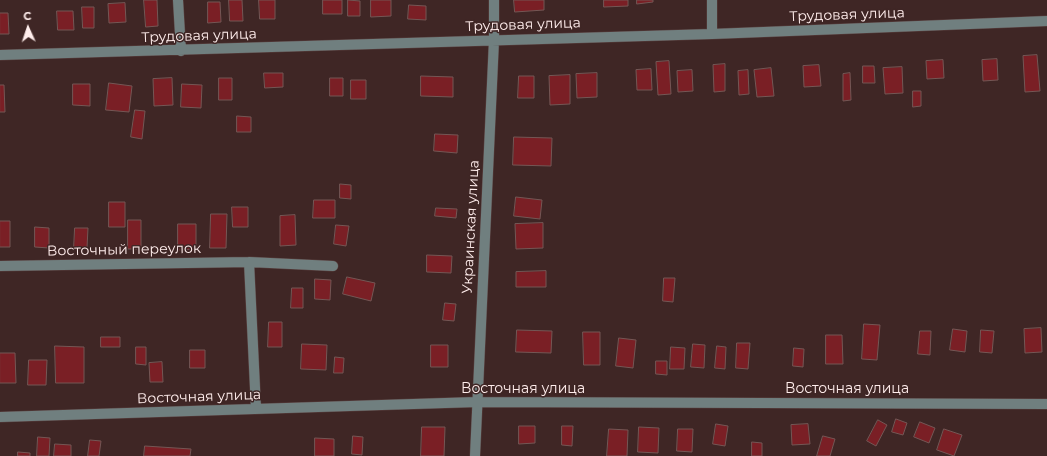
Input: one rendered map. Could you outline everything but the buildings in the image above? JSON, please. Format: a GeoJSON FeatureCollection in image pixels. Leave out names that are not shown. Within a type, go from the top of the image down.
{"type":"FeatureCollection","features":[{"type":"Feature","properties":{"kind":"street"},"geometry":{"type":"LineString","coordinates":[[178,0],[181,51]]}},
{"type":"Feature","properties":{"kind":"street","name":"Украинская улица"},"geometry":{"type":"LineString","coordinates":[[475,456],[494,40],[494,0]]}},
{"type":"Feature","properties":{"kind":"street"},"geometry":{"type":"LineString","coordinates":[[712,0],[712,34]]}},
{"type":"Feature","properties":{"kind":"street","name":"Трудовая улица"},"geometry":{"type":"LineString","coordinates":[[0,55],[181,51],[712,34],[1047,21]]}},
{"type":"Feature","properties":{"kind":"street"},"geometry":{"type":"LineString","coordinates":[[249,262],[256,409]]}},
{"type":"Feature","properties":{"kind":"street","name":"Восточный переулок"},"geometry":{"type":"LineString","coordinates":[[0,266],[249,262],[333,266]]}},
{"type":"Feature","properties":{"kind":"street","name":"Восточная улица"},"geometry":{"type":"LineString","coordinates":[[0,417],[478,402],[1047,404]]}}]}
